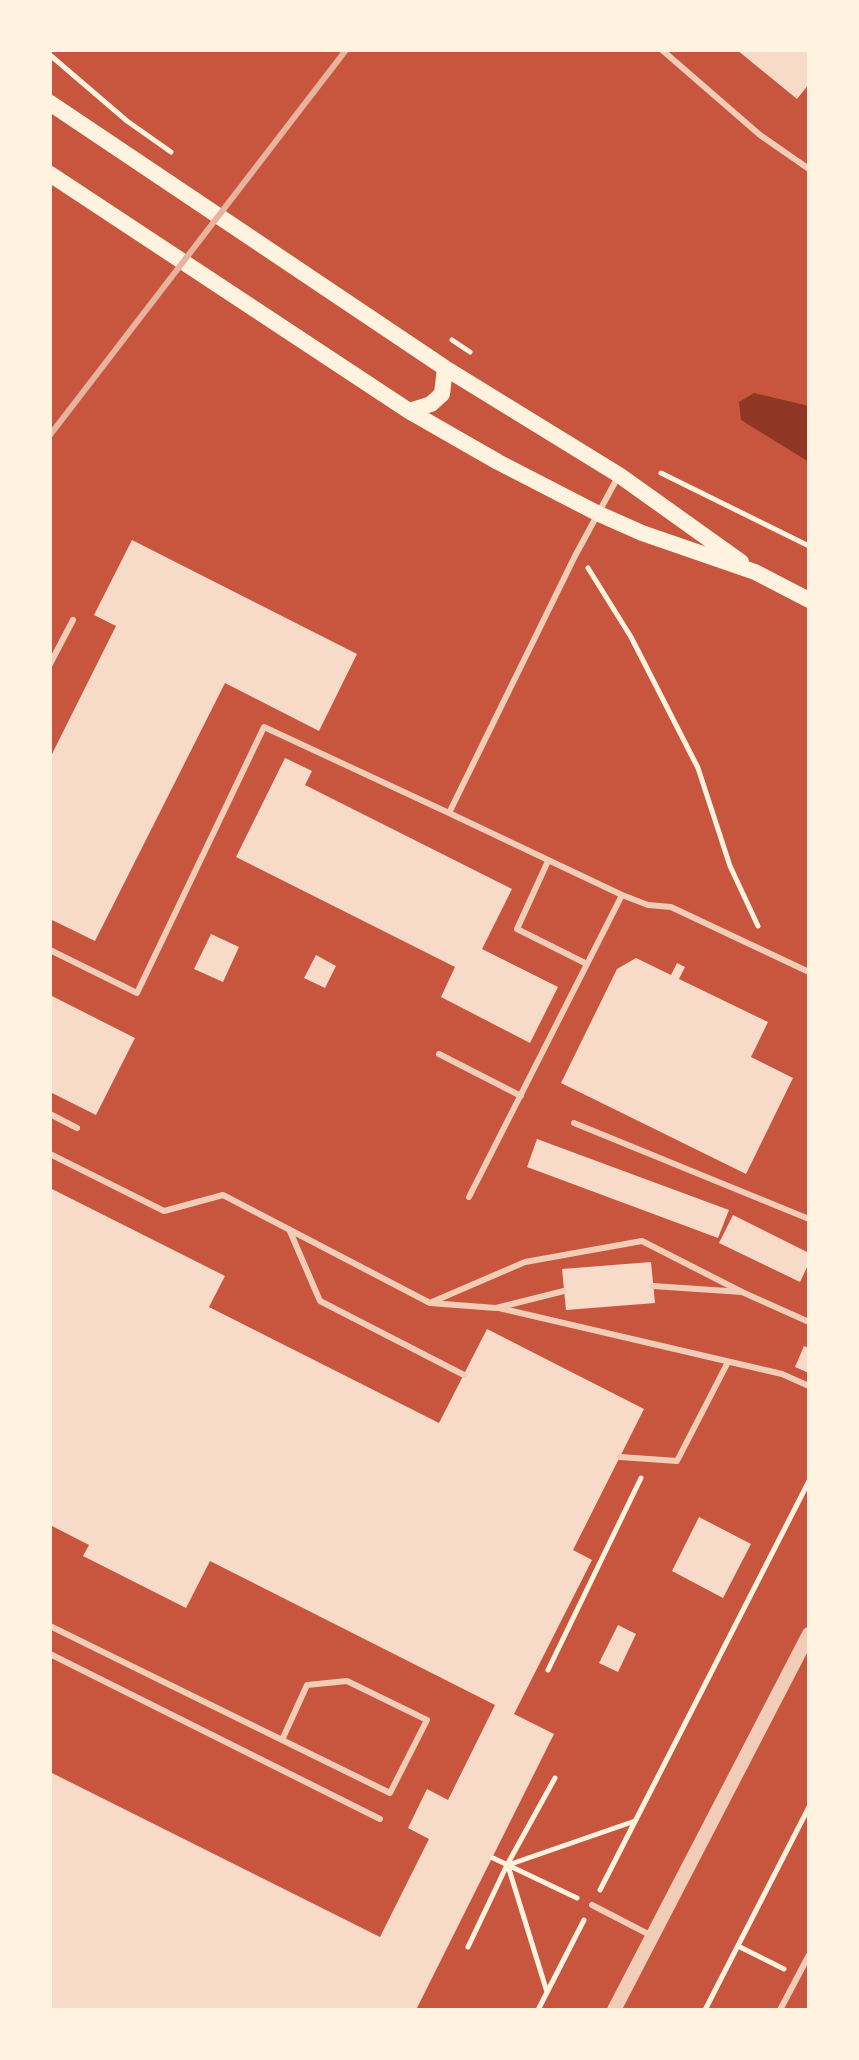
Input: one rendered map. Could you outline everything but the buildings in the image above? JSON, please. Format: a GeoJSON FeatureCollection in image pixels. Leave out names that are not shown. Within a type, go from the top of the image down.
{"type":"FeatureCollection","features":[{"type":"Feature","properties":{"kind":"main road"},"geometry":{"type":"LineString","coordinates":[[50,103],[445,368],[619,475],[755,572],[809,600]]}},
{"type":"Feature","properties":{"kind":"main road"},"geometry":{"type":"LineString","coordinates":[[50,174],[409,411],[597,513],[642,533],[755,572]]}},
{"type":"Feature","properties":{"kind":"main road"},"geometry":{"type":"LineString","coordinates":[[409,411],[431,404],[442,394],[445,368]]}},
{"type":"Feature","properties":{"kind":"street"},"geometry":{"type":"LineString","coordinates":[[614,2010],[809,1634]]}},
{"type":"Feature","properties":{"kind":"lane"},"geometry":{"type":"LineString","coordinates":[[662,50],[760,135],[809,169]]}},
{"type":"Feature","properties":{"kind":"lane"},"geometry":{"type":"LineString","coordinates":[[449,813],[575,556],[619,475]]}},
{"type":"Feature","properties":{"kind":"lane"},"geometry":{"type":"LineString","coordinates":[[50,664],[73,620]]}},
{"type":"Feature","properties":{"kind":"lane"},"geometry":{"type":"LineString","coordinates":[[50,950],[137,993],[264,727],[622,895],[648,905],[671,907],[809,972]]}},
{"type":"Feature","properties":{"kind":"lane"},"geometry":{"type":"LineString","coordinates":[[548,861],[517,929],[587,964]]}},
{"type":"Feature","properties":{"kind":"lane"},"geometry":{"type":"LineString","coordinates":[[469,1197],[622,895]]}},
{"type":"Feature","properties":{"kind":"lane"},"geometry":{"type":"LineString","coordinates":[[439,1054],[521,1096]]}},
{"type":"Feature","properties":{"kind":"lane"},"geometry":{"type":"LineString","coordinates":[[50,1114],[77,1128]]}},
{"type":"Feature","properties":{"kind":"lane"},"geometry":{"type":"LineString","coordinates":[[574,1123],[809,1219]]}},
{"type":"Feature","properties":{"kind":"lane"},"geometry":{"type":"LineString","coordinates":[[50,1154],[164,1211],[223,1195],[430,1303],[496,1308],[782,1374],[809,1386]]}},
{"type":"Feature","properties":{"kind":"lane"},"geometry":{"type":"LineString","coordinates":[[289,1229],[320,1301],[464,1375]]}},
{"type":"Feature","properties":{"kind":"lane"},"geometry":{"type":"LineString","coordinates":[[430,1303],[525,1262],[642,1241],[809,1322]]}},
{"type":"Feature","properties":{"kind":"lane"},"geometry":{"type":"LineString","coordinates":[[653,1286],[742,1292]]}},
{"type":"Feature","properties":{"kind":"lane"},"geometry":{"type":"LineString","coordinates":[[496,1308],[564,1291]]}},
{"type":"Feature","properties":{"kind":"lane"},"geometry":{"type":"LineString","coordinates":[[620,1457],[677,1461],[728,1362]]}},
{"type":"Feature","properties":{"kind":"lane"},"geometry":{"type":"LineString","coordinates":[[50,1626],[282,1740],[390,1793],[427,1720],[347,1681],[307,1685],[282,1740]]}},
{"type":"Feature","properties":{"kind":"lane"},"geometry":{"type":"LineString","coordinates":[[50,1654],[380,1819]]}},
{"type":"Feature","properties":{"kind":"lane"},"geometry":{"type":"LineString","coordinates":[[592,1905],[652,1936]]}},
{"type":"Feature","properties":{"kind":"lane"},"geometry":{"type":"LineString","coordinates":[[780,2010],[809,1955]]}},
{"type":"Feature","properties":{"kind":"path"},"geometry":{"type":"LineString","coordinates":[[50,55],[127,121]]}},
{"type":"Feature","properties":{"kind":"path"},"geometry":{"type":"LineString","coordinates":[[446,337],[473,353]]}},
{"type":"Feature","properties":{"kind":"path"},"geometry":{"type":"LineString","coordinates":[[658,471],[809,546]]}},
{"type":"Feature","properties":{"kind":"path"},"geometry":{"type":"LineString","coordinates":[[575,556],[591,571],[625,626],[698,768],[730,866],[768,953]]}},
{"type":"Feature","properties":{"kind":"path"},"geometry":{"type":"LineString","coordinates":[[548,1670],[650,1459]]}},
{"type":"Feature","properties":{"kind":"path"},"geometry":{"type":"LineString","coordinates":[[538,2010],[809,1481]]}},
{"type":"Feature","properties":{"kind":"path"},"geometry":{"type":"LineString","coordinates":[[468,1947],[507,1865],[555,1778]]}},
{"type":"Feature","properties":{"kind":"path"},"geometry":{"type":"LineString","coordinates":[[705,2010],[809,1807]]}},
{"type":"Feature","properties":{"kind":"path"},"geometry":{"type":"LineString","coordinates":[[507,1865],[635,1820]]}},
{"type":"Feature","properties":{"kind":"path"},"geometry":{"type":"LineString","coordinates":[[493,1858],[592,1905]]}},
{"type":"Feature","properties":{"kind":"path"},"geometry":{"type":"LineString","coordinates":[[507,1865],[547,1992]]}},
{"type":"Feature","properties":{"kind":"path"},"geometry":{"type":"LineString","coordinates":[[738,1946],[795,1974]]}},
{"type":"Feature","properties":{"kind":"shaded area"},"geometry":{"type":"Polygon","coordinates":[[[754,393],[809,406],[809,462],[741,420],[739,402],[754,393]]]}},
{"type":"Feature","properties":{"kind":"railway"},"geometry":{"type":"LineString","coordinates":[[50,435],[346,50]]}}]}
